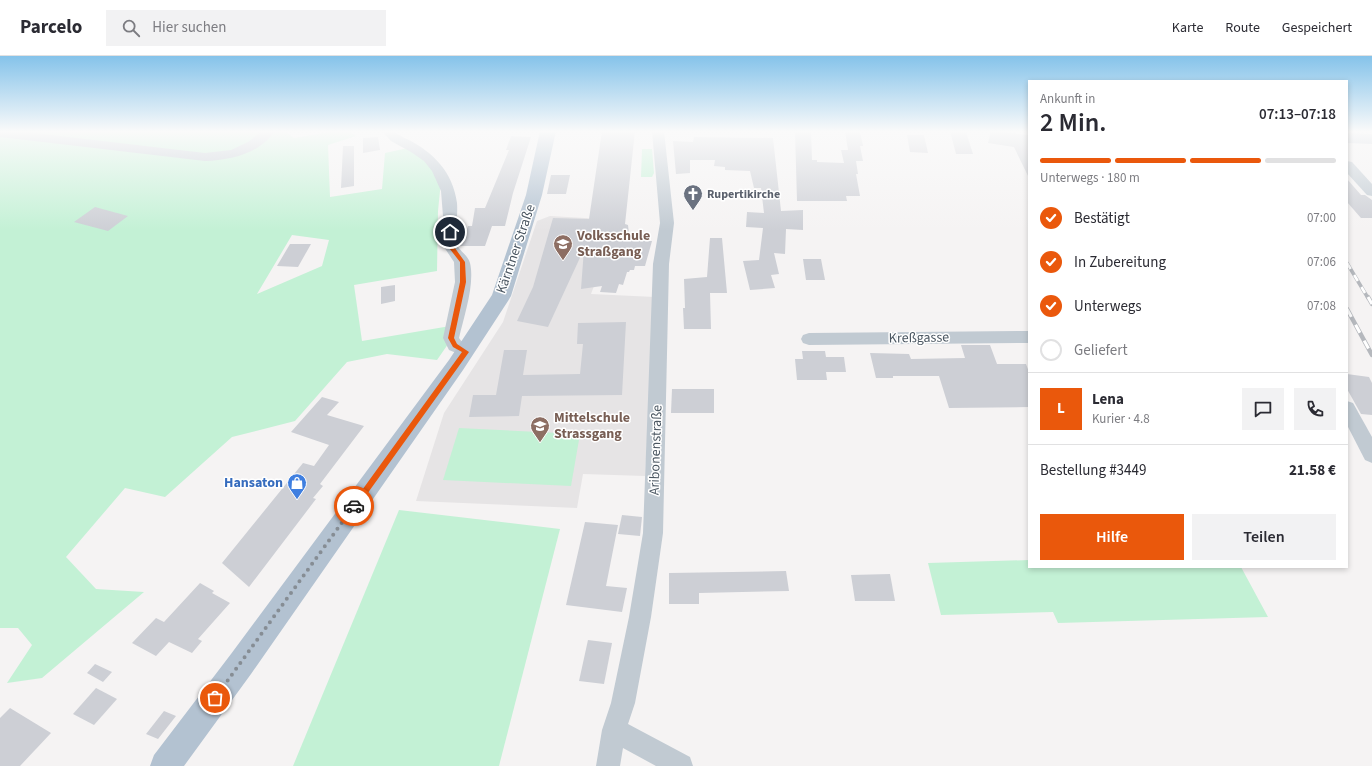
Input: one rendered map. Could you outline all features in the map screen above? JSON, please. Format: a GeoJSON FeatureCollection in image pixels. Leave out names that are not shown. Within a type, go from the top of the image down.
{"type":"FeatureCollection","features":[{"type":"Feature","properties":{"kind":"main road","name":"Kärntner Straße"},"geometry":{"type":"LineString","coordinates":[[165,766],[241,664],[466,352],[501,296],[534,193],[541,164]]}},
{"type":"Feature","properties":{"kind":"street"},"geometry":{"type":"LineString","coordinates":[[432,164],[447,184],[450,196],[451,219],[449,244],[462,262],[463,282],[451,338],[455,346],[466,352]]}},
{"type":"Feature","properties":{"kind":"street","name":"Aribonenstraße"},"geometry":{"type":"LineString","coordinates":[[608,766],[614,730],[623,703],[638,625],[653,533],[661,264],[668,223],[661,164]]}},
{"type":"Feature","properties":{"kind":"street"},"geometry":{"type":"LineString","coordinates":[[1348,166],[1372,192]]}},
{"type":"Feature","properties":{"kind":"street","name":"Kreßgasse"},"geometry":{"type":"LineString","coordinates":[[809,339],[1028,337]]}},
{"type":"Feature","properties":{"kind":"street"},"geometry":{"type":"LineString","coordinates":[[1348,410],[1372,455]]}},
{"type":"Feature","properties":{"kind":"street"},"geometry":{"type":"LineString","coordinates":[[614,730],[681,766]]}},
{"type":"Feature","properties":{"kind":"shaded area","name":"Mittelschule Strassgang"},"geometry":{"type":"Polygon","coordinates":[[[550,216],[619,220],[591,294],[655,297],[645,476],[583,474],[577,508],[416,501],[444,413],[503,322],[537,221],[550,216]]]}},
{"type":"Feature","properties":{"kind":"green space"},"geometry":{"type":"Polygon","coordinates":[[[0,164],[329,164],[330,197],[382,189],[384,164],[428,164],[441,181],[438,211],[437,271],[354,285],[362,341],[462,324],[437,360],[387,354],[347,362],[295,421],[232,437],[165,497],[125,488],[66,557],[96,589],[144,592],[42,678],[7,683],[32,645],[18,628],[0,628],[0,164]],[[292,235],[257,294],[322,266],[329,240],[292,235]]]}},
{"type":"Feature","properties":{"kind":"green space"},"geometry":{"type":"Polygon","coordinates":[[[641,164],[653,164],[654,173],[652,177],[641,177],[641,164]]]}},
{"type":"Feature","properties":{"kind":"green space"},"geometry":{"type":"Polygon","coordinates":[[[459,428],[580,434],[571,486],[443,480],[459,428]]]}},
{"type":"Feature","properties":{"kind":"green space"},"geometry":{"type":"Polygon","coordinates":[[[399,510],[560,529],[499,766],[293,766],[399,510]]]}},
{"type":"Feature","properties":{"kind":"green space"},"geometry":{"type":"Polygon","coordinates":[[[1028,560],[1028,568],[1242,568],[1268,617],[1058,623],[1053,612],[941,615],[928,563],[1028,560]]]}},
{"type":"Feature","properties":{"kind":"building"},"geometry":{"type":"Polygon","coordinates":[[[342,164],[354,164],[354,186],[341,188],[342,164]]]}},
{"type":"Feature","properties":{"kind":"building"},"geometry":{"type":"Polygon","coordinates":[[[503,164],[522,164],[505,226],[492,226],[485,246],[459,246],[457,243],[458,234],[465,234],[468,226],[472,226],[475,208],[485,208],[503,164]]]}},
{"type":"Feature","properties":{"kind":"building"},"geometry":{"type":"Polygon","coordinates":[[[597,164],[631,164],[625,224],[628,225],[629,234],[650,235],[648,241],[652,241],[645,266],[635,266],[634,270],[627,272],[623,285],[619,284],[616,293],[600,292],[602,286],[581,289],[584,249],[548,327],[517,321],[533,287],[553,218],[589,219],[597,164]]]}},
{"type":"Feature","properties":{"kind":"building"},"geometry":{"type":"Polygon","coordinates":[[[675,164],[690,164],[690,173],[676,174],[675,164]]]}},
{"type":"Feature","properties":{"kind":"building"},"geometry":{"type":"Polygon","coordinates":[[[714,164],[776,164],[781,211],[803,210],[803,230],[786,229],[785,254],[774,253],[779,274],[771,275],[775,288],[750,290],[743,261],[759,260],[763,228],[746,227],[747,212],[764,213],[761,188],[754,188],[750,171],[725,170],[725,167],[714,166],[714,164]]]}},
{"type":"Feature","properties":{"kind":"building"},"geometry":{"type":"Polygon","coordinates":[[[796,164],[856,164],[858,174],[856,174],[860,196],[846,196],[847,201],[797,201],[796,164]]]}},
{"type":"Feature","properties":{"kind":"building"},"geometry":{"type":"Polygon","coordinates":[[[1022,164],[1028,164],[1028,176],[1022,164]]]}},
{"type":"Feature","properties":{"kind":"building"},"geometry":{"type":"Polygon","coordinates":[[[551,175],[570,175],[566,194],[547,194],[551,175]]]}},
{"type":"Feature","properties":{"kind":"building"},"geometry":{"type":"Polygon","coordinates":[[[1348,180],[1361,195],[1365,195],[1372,200],[1372,218],[1361,218],[1348,203],[1348,180]]]}},
{"type":"Feature","properties":{"kind":"building"},"geometry":{"type":"Polygon","coordinates":[[[95,207],[128,216],[108,231],[74,222],[95,207]]]}},
{"type":"Feature","properties":{"kind":"building"},"geometry":{"type":"Polygon","coordinates":[[[710,238],[722,238],[727,293],[710,293],[711,329],[684,329],[684,279],[707,277],[710,238]]]}},
{"type":"Feature","properties":{"kind":"building"},"geometry":{"type":"Polygon","coordinates":[[[290,244],[311,244],[298,267],[277,266],[290,244]]]}},
{"type":"Feature","properties":{"kind":"building"},"geometry":{"type":"Polygon","coordinates":[[[803,259],[821,259],[825,280],[806,280],[803,259]]]}},
{"type":"Feature","properties":{"kind":"building"},"geometry":{"type":"Polygon","coordinates":[[[395,285],[395,301],[381,304],[381,287],[395,285]]]}},
{"type":"Feature","properties":{"kind":"building"},"geometry":{"type":"Polygon","coordinates":[[[626,322],[622,395],[522,396],[519,416],[469,417],[473,395],[496,395],[504,350],[527,350],[523,375],[580,374],[583,344],[577,344],[578,323],[626,322]]]}},
{"type":"Feature","properties":{"kind":"building"},"geometry":{"type":"Polygon","coordinates":[[[961,345],[990,345],[997,364],[1026,364],[1028,369],[1028,407],[949,408],[939,376],[893,376],[893,378],[876,378],[870,353],[909,354],[911,359],[965,358],[961,345]]]}},
{"type":"Feature","properties":{"kind":"building"},"geometry":{"type":"Polygon","coordinates":[[[802,351],[825,351],[826,357],[844,357],[846,372],[826,372],[827,380],[797,380],[795,359],[803,359],[802,351]]]}},
{"type":"Feature","properties":{"kind":"building"},"geometry":{"type":"Polygon","coordinates":[[[1348,374],[1369,377],[1372,383],[1372,415],[1361,414],[1348,391],[1348,374]]]}},
{"type":"Feature","properties":{"kind":"building"},"geometry":{"type":"Polygon","coordinates":[[[672,389],[714,389],[714,413],[671,413],[672,389]]]}},
{"type":"Feature","properties":{"kind":"building"},"geometry":{"type":"Polygon","coordinates":[[[322,397],[339,402],[327,415],[364,426],[320,484],[323,486],[313,498],[316,499],[249,587],[222,563],[303,463],[314,466],[329,445],[291,432],[322,397]]]}},
{"type":"Feature","properties":{"kind":"building"},"geometry":{"type":"Polygon","coordinates":[[[622,515],[642,517],[640,536],[618,534],[622,515]]]}},
{"type":"Feature","properties":{"kind":"building"},"geometry":{"type":"Polygon","coordinates":[[[585,522],[618,525],[606,586],[627,588],[622,612],[566,605],[585,522]]]}},
{"type":"Feature","properties":{"kind":"building"},"geometry":{"type":"Polygon","coordinates":[[[786,571],[789,591],[699,593],[699,604],[669,604],[669,573],[786,571]]]}},
{"type":"Feature","properties":{"kind":"building"},"geometry":{"type":"Polygon","coordinates":[[[890,574],[895,601],[855,601],[851,575],[890,574]]]}},
{"type":"Feature","properties":{"kind":"building"},"geometry":{"type":"Polygon","coordinates":[[[200,583],[214,591],[212,593],[230,603],[198,639],[202,641],[192,653],[169,642],[156,656],[132,643],[156,618],[164,622],[200,583]]]}},
{"type":"Feature","properties":{"kind":"building"},"geometry":{"type":"Polygon","coordinates":[[[588,640],[612,643],[604,684],[579,681],[588,640]]]}},
{"type":"Feature","properties":{"kind":"building"},"geometry":{"type":"Polygon","coordinates":[[[95,664],[112,672],[103,682],[87,673],[95,664]]]}},
{"type":"Feature","properties":{"kind":"building"},"geometry":{"type":"Polygon","coordinates":[[[96,688],[117,699],[94,725],[73,714],[96,688]]]}},
{"type":"Feature","properties":{"kind":"building"},"geometry":{"type":"Polygon","coordinates":[[[10,708],[51,733],[20,766],[0,766],[0,718],[10,708]]]}},
{"type":"Feature","properties":{"kind":"building"},"geometry":{"type":"Polygon","coordinates":[[[164,711],[176,716],[158,739],[146,734],[164,711]]]}},
{"type":"Feature","properties":{"kind":"railway"},"geometry":{"type":"LineString","coordinates":[[1348,265],[1368,298]]}},
{"type":"Feature","properties":{"kind":"railway"},"geometry":{"type":"LineString","coordinates":[[1368,297],[1372,304]]}},
{"type":"Feature","properties":{"kind":"railway"},"geometry":{"type":"LineString","coordinates":[[1348,311],[1372,355]]}},
{"type":"Feature","properties":{"kind":"way so far"},"geometry":{"type":"LineString","coordinates":[[215,698],[354,506]]}},
{"type":"Feature","properties":{"kind":"place","name":"Rupertikirche"},"geometry":{"type":"Point","coordinates":[693,211]}},
{"type":"Feature","properties":{"kind":"place","name":"Volksschule Straßgang"},"geometry":{"type":"Point","coordinates":[563,261]}},
{"type":"Feature","properties":{"kind":"place","name":"Mittelschule Strassgang"},"geometry":{"type":"Point","coordinates":[540,443]}},
{"type":"Feature","properties":{"kind":"place","name":"Hansaton"},"geometry":{"type":"Point","coordinates":[297,500]}},
{"type":"Feature","properties":{"kind":"route"},"geometry":{"type":"LineString","coordinates":[[354,506],[466,352],[455,346],[451,338],[463,282],[462,262],[449,244],[450,232]]}}]}
